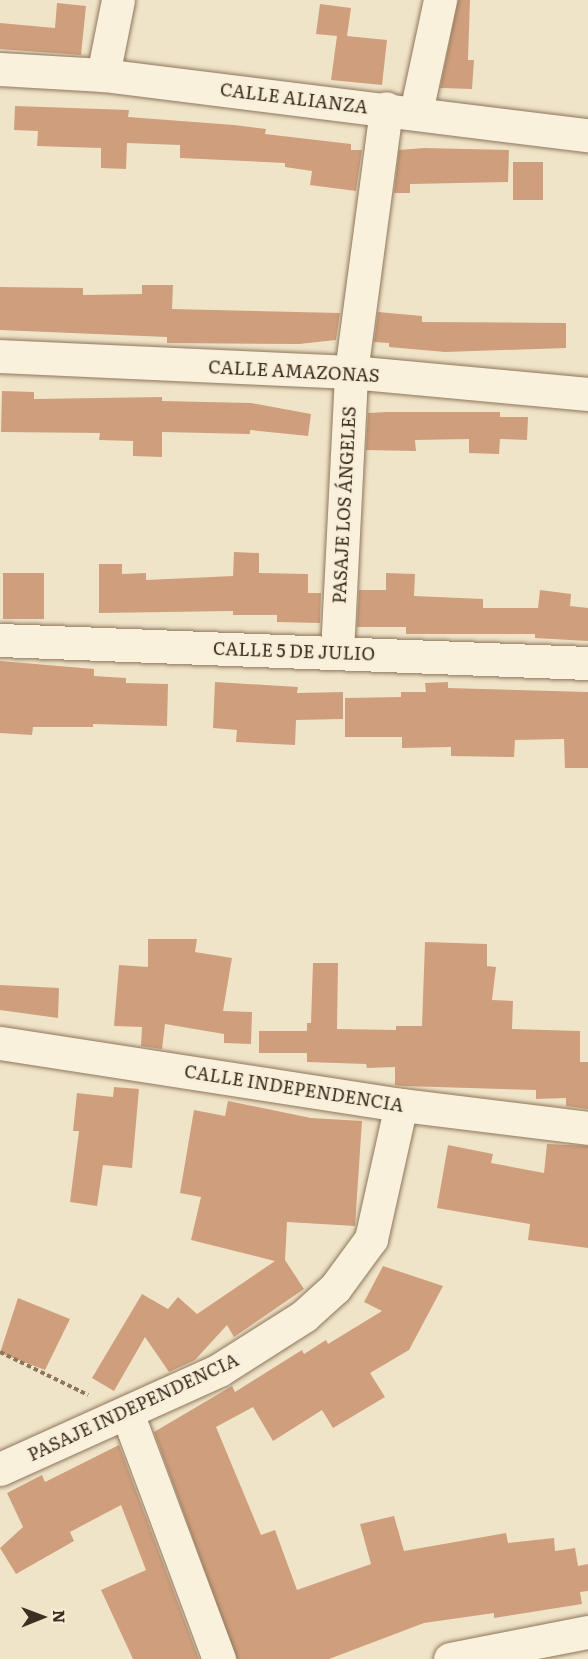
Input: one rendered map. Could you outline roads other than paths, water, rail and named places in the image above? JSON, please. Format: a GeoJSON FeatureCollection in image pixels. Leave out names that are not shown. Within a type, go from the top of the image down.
{"type":"FeatureCollection","features":[{"type":"Feature","properties":{"kind":"street"},"geometry":{"type":"LineString","coordinates":[[103,75],[118,0]]}},
{"type":"Feature","properties":{"kind":"street","name":"PASAJE LOS ÁNGELES"},"geometry":{"type":"LineString","coordinates":[[338,652],[351,372],[401,110],[440,0]]}},
{"type":"Feature","properties":{"kind":"street","name":"CALLE ALIANZA"},"geometry":{"type":"LineString","coordinates":[[0,69],[103,75],[401,110],[588,135]]}},
{"type":"Feature","properties":{"kind":"street","name":"CALLE AMAZONAS"},"geometry":{"type":"LineString","coordinates":[[0,356],[351,372],[588,394]]}},
{"type":"Feature","properties":{"kind":"street","name":"CALLE 5 DE JULIO"},"geometry":{"type":"LineString","coordinates":[[0,640],[588,663]]}},
{"type":"Feature","properties":{"kind":"street","name":"CALLE INDEPENDENCIA"},"geometry":{"type":"LineString","coordinates":[[0,1043],[401,1105],[588,1128]]}},
{"type":"Feature","properties":{"kind":"street","name":"PASAJE INDEPENDENCIA"},"geometry":{"type":"LineString","coordinates":[[0,1469],[219,1370],[304,1316],[335,1288],[371,1239],[401,1105]]}},
{"type":"Feature","properties":{"kind":"street"},"geometry":{"type":"LineString","coordinates":[[127,1413],[219,1659]]}},
{"type":"Feature","properties":{"kind":"street"},"geometry":{"type":"LineString","coordinates":[[455,1658],[588,1632]]}}]}
